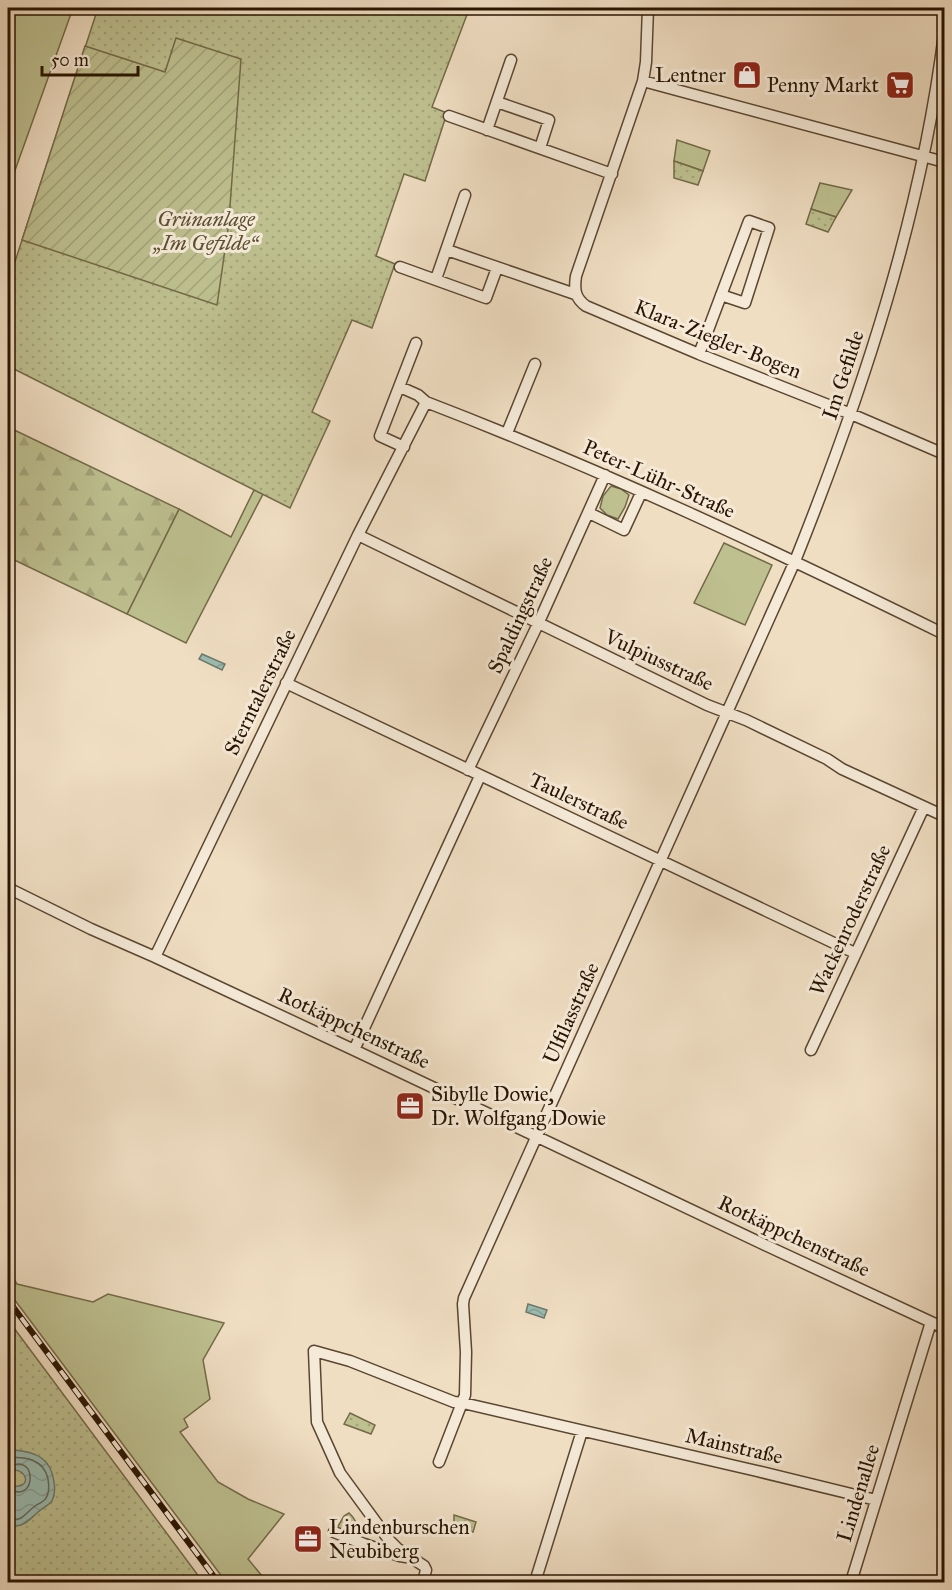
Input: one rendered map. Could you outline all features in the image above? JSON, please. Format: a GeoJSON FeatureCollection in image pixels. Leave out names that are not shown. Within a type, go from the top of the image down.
{"type":"FeatureCollection","features":[{"type":"Feature","properties":{"kind":"street"},"geometry":{"type":"LineString","coordinates":[[575,294],[576,276],[643,81],[648,8]]}},
{"type":"Feature","properties":{"kind":"street","name":"Im Gefilde"},"geometry":{"type":"LineString","coordinates":[[727,713],[795,561],[825,486],[871,355],[902,248],[923,156],[945,34]]}},
{"type":"Feature","properties":{"kind":"street"},"geometry":{"type":"LineString","coordinates":[[487,130],[511,60]]}},
{"type":"Feature","properties":{"kind":"street"},"geometry":{"type":"LineString","coordinates":[[643,81],[923,156],[945,164]]}},
{"type":"Feature","properties":{"kind":"street"},"geometry":{"type":"LineString","coordinates":[[497,102],[549,120],[540,148]]}},
{"type":"Feature","properties":{"kind":"street"},"geometry":{"type":"LineString","coordinates":[[449,116],[612,174]]}},
{"type":"Feature","properties":{"kind":"street"},"geometry":{"type":"LineString","coordinates":[[436,279],[465,195]]}},
{"type":"Feature","properties":{"kind":"street"},"geometry":{"type":"LineString","coordinates":[[699,354],[721,295],[749,221],[770,228],[745,303],[721,295]]}},
{"type":"Feature","properties":{"kind":"street","name":"Klara-Ziegler-Bogen"},"geometry":{"type":"LineString","coordinates":[[447,250],[575,294],[586,306],[945,454]]}},
{"type":"Feature","properties":{"kind":"street"},"geometry":{"type":"LineString","coordinates":[[400,267],[486,297],[497,268]]}},
{"type":"Feature","properties":{"kind":"street"},"geometry":{"type":"LineString","coordinates":[[404,447],[380,436],[416,344]]}},
{"type":"Feature","properties":{"kind":"street"},"geometry":{"type":"LineString","coordinates":[[507,433],[535,364]]}},
{"type":"Feature","properties":{"kind":"street"},"geometry":{"type":"LineString","coordinates":[[400,387],[418,394],[426,402]]}},
{"type":"Feature","properties":{"kind":"street","name":"Peter-Lühr-Straße"},"geometry":{"type":"LineString","coordinates":[[426,402],[507,433],[605,475],[795,561],[945,634]]}},
{"type":"Feature","properties":{"kind":"street","name":"Sterntalerstraße"},"geometry":{"type":"LineString","coordinates":[[155,957],[358,535],[426,402]]}},
{"type":"Feature","properties":{"kind":"street","name":"Spaldingstraße"},"geometry":{"type":"LineString","coordinates":[[468,770],[538,624],[605,475]]}},
{"type":"Feature","properties":{"kind":"street"},"geometry":{"type":"LineString","coordinates":[[589,513],[624,530],[641,493]]}},
{"type":"Feature","properties":{"kind":"street","name":"Vulpiusstraße"},"geometry":{"type":"LineString","coordinates":[[358,535],[707,705],[746,720],[843,769],[945,816]]}},
{"type":"Feature","properties":{"kind":"street","name":"Taulerstraße"},"geometry":{"type":"LineString","coordinates":[[286,683],[855,953]]}},
{"type":"Feature","properties":{"kind":"street","name":"Ulfilasstraße"},"geometry":{"type":"LineString","coordinates":[[463,1403],[466,1352],[463,1304],[465,1298],[727,713]]}},
{"type":"Feature","properties":{"kind":"street"},"geometry":{"type":"LineString","coordinates":[[354,1050],[480,776]]}},
{"type":"Feature","properties":{"kind":"street","name":"Wackenroderstraße"},"geometry":{"type":"LineString","coordinates":[[811,1050],[924,807]]}},
{"type":"Feature","properties":{"kind":"street","name":"Rotkäppchenstraße"},"geometry":{"type":"LineString","coordinates":[[8,888],[91,929],[945,1328]]}},
{"type":"Feature","properties":{"kind":"street","name":"Lindenallee"},"geometry":{"type":"LineString","coordinates":[[851,1582],[931,1322]]}},
{"type":"Feature","properties":{"kind":"street","name":"Mainstraße"},"geometry":{"type":"LineString","coordinates":[[409,1557],[389,1540],[340,1473],[317,1422],[314,1351],[350,1361],[454,1402],[876,1500]]}},
{"type":"Feature","properties":{"kind":"street"},"geometry":{"type":"LineString","coordinates":[[439,1462],[463,1403]]}},
{"type":"Feature","properties":{"kind":"street"},"geometry":{"type":"LineString","coordinates":[[535,1582],[582,1431]]}},
{"type":"Feature","properties":{"kind":"street"},"geometry":{"type":"LineString","coordinates":[[334,1532],[364,1544],[409,1557],[424,1566],[426,1570],[423,1582]]}},
{"type":"Feature","properties":{"kind":"green space"},"geometry":{"type":"Polygon","coordinates":[[[8,8],[73,8],[8,190],[8,8]]]}},
{"type":"Feature","properties":{"kind":"green space","name":"Grünanlage „Im Gefilde“"},"geometry":{"type":"Polygon","coordinates":[[[98,8],[458,8],[468,12],[432,107],[447,113],[425,181],[404,174],[376,256],[395,264],[372,328],[352,320],[312,412],[330,421],[290,508],[8,366],[8,283],[98,8]]]}},
{"type":"Feature","properties":{"kind":"green space"},"geometry":{"type":"Polygon","coordinates":[[[176,38],[241,59],[229,219],[227,220],[226,228],[228,229],[217,305],[22,240],[85,46],[165,72],[176,38]]]}},
{"type":"Feature","properties":{"kind":"green space"},"geometry":{"type":"Polygon","coordinates":[[[677,140],[710,151],[703,171],[674,161],[677,140]]]}},
{"type":"Feature","properties":{"kind":"green space"},"geometry":{"type":"Polygon","coordinates":[[[674,161],[703,171],[698,185],[674,178],[674,161]]]}},
{"type":"Feature","properties":{"kind":"green space"},"geometry":{"type":"Polygon","coordinates":[[[820,183],[852,190],[836,217],[811,209],[820,183]]]}},
{"type":"Feature","properties":{"kind":"green space"},"geometry":{"type":"Polygon","coordinates":[[[811,209],[836,217],[828,232],[806,224],[811,209]]]}},
{"type":"Feature","properties":{"kind":"green space"},"geometry":{"type":"Polygon","coordinates":[[[8,427],[179,509],[127,614],[8,557],[8,427]]]}},
{"type":"Feature","properties":{"kind":"green space"},"geometry":{"type":"Polygon","coordinates":[[[611,486],[629,495],[618,519],[607,515],[600,508],[603,496],[611,486]]]}},
{"type":"Feature","properties":{"kind":"green space"},"geometry":{"type":"Polygon","coordinates":[[[254,490],[263,494],[186,643],[127,614],[179,509],[231,537],[254,490]]]}},
{"type":"Feature","properties":{"kind":"green space"},"geometry":{"type":"Polygon","coordinates":[[[724,543],[772,565],[745,625],[694,603],[724,543]]]}},
{"type":"Feature","properties":{"kind":"green space"},"geometry":{"type":"Polygon","coordinates":[[[8,1268],[17,1284],[93,1302],[108,1294],[224,1323],[203,1360],[210,1399],[184,1419],[188,1427],[180,1432],[218,1482],[248,1499],[284,1514],[248,1559],[267,1582],[226,1582],[8,1291],[8,1268]]]}},
{"type":"Feature","properties":{"kind":"green space"},"geometry":{"type":"Polygon","coordinates":[[[8,1320],[203,1582],[8,1582],[8,1320]]]}},
{"type":"Feature","properties":{"kind":"green space"},"geometry":{"type":"Polygon","coordinates":[[[350,1413],[375,1425],[371,1434],[344,1424],[350,1413]]]}},
{"type":"Feature","properties":{"kind":"green space"},"geometry":{"type":"Polygon","coordinates":[[[349,1513],[358,1528],[359,1538],[337,1528],[344,1516],[349,1513]]]}},
{"type":"Feature","properties":{"kind":"green space"},"geometry":{"type":"Polygon","coordinates":[[[454,1515],[476,1522],[473,1532],[454,1527],[454,1515]]]}},
{"type":"Feature","properties":{"kind":"water"},"geometry":{"type":"Polygon","coordinates":[[[202,654],[225,664],[222,670],[199,659],[202,654]]]}},
{"type":"Feature","properties":{"kind":"water"},"geometry":{"type":"Polygon","coordinates":[[[528,1304],[547,1310],[544,1318],[526,1312],[528,1304]]]}},
{"type":"Feature","properties":{"kind":"water"},"geometry":{"type":"Polygon","coordinates":[[[14,1450],[22,1451],[41,1458],[50,1467],[55,1489],[53,1499],[49,1504],[25,1523],[9,1527],[8,1526],[8,1453],[14,1450]],[[15,1470],[10,1475],[9,1481],[12,1485],[19,1486],[25,1483],[24,1475],[15,1470]]]}},
{"type":"Feature","properties":{"kind":"railway"},"geometry":{"type":"LineString","coordinates":[[8,1300],[218,1582]]}},
{"type":"Feature","properties":{"kind":"place","name":"Lentner"},"geometry":{"type":"Point","coordinates":[747,75]}},
{"type":"Feature","properties":{"kind":"place","name":"Penny Markt"},"geometry":{"type":"Point","coordinates":[900,85]}},
{"type":"Feature","properties":{"kind":"place","name":"Sibylle Dowie, Dr. Wolfgang Dowie"},"geometry":{"type":"Point","coordinates":[410,1106]}},
{"type":"Feature","properties":{"kind":"place","name":"Lindenburschen Neubiberg"},"geometry":{"type":"Point","coordinates":[308,1539]}}]}
